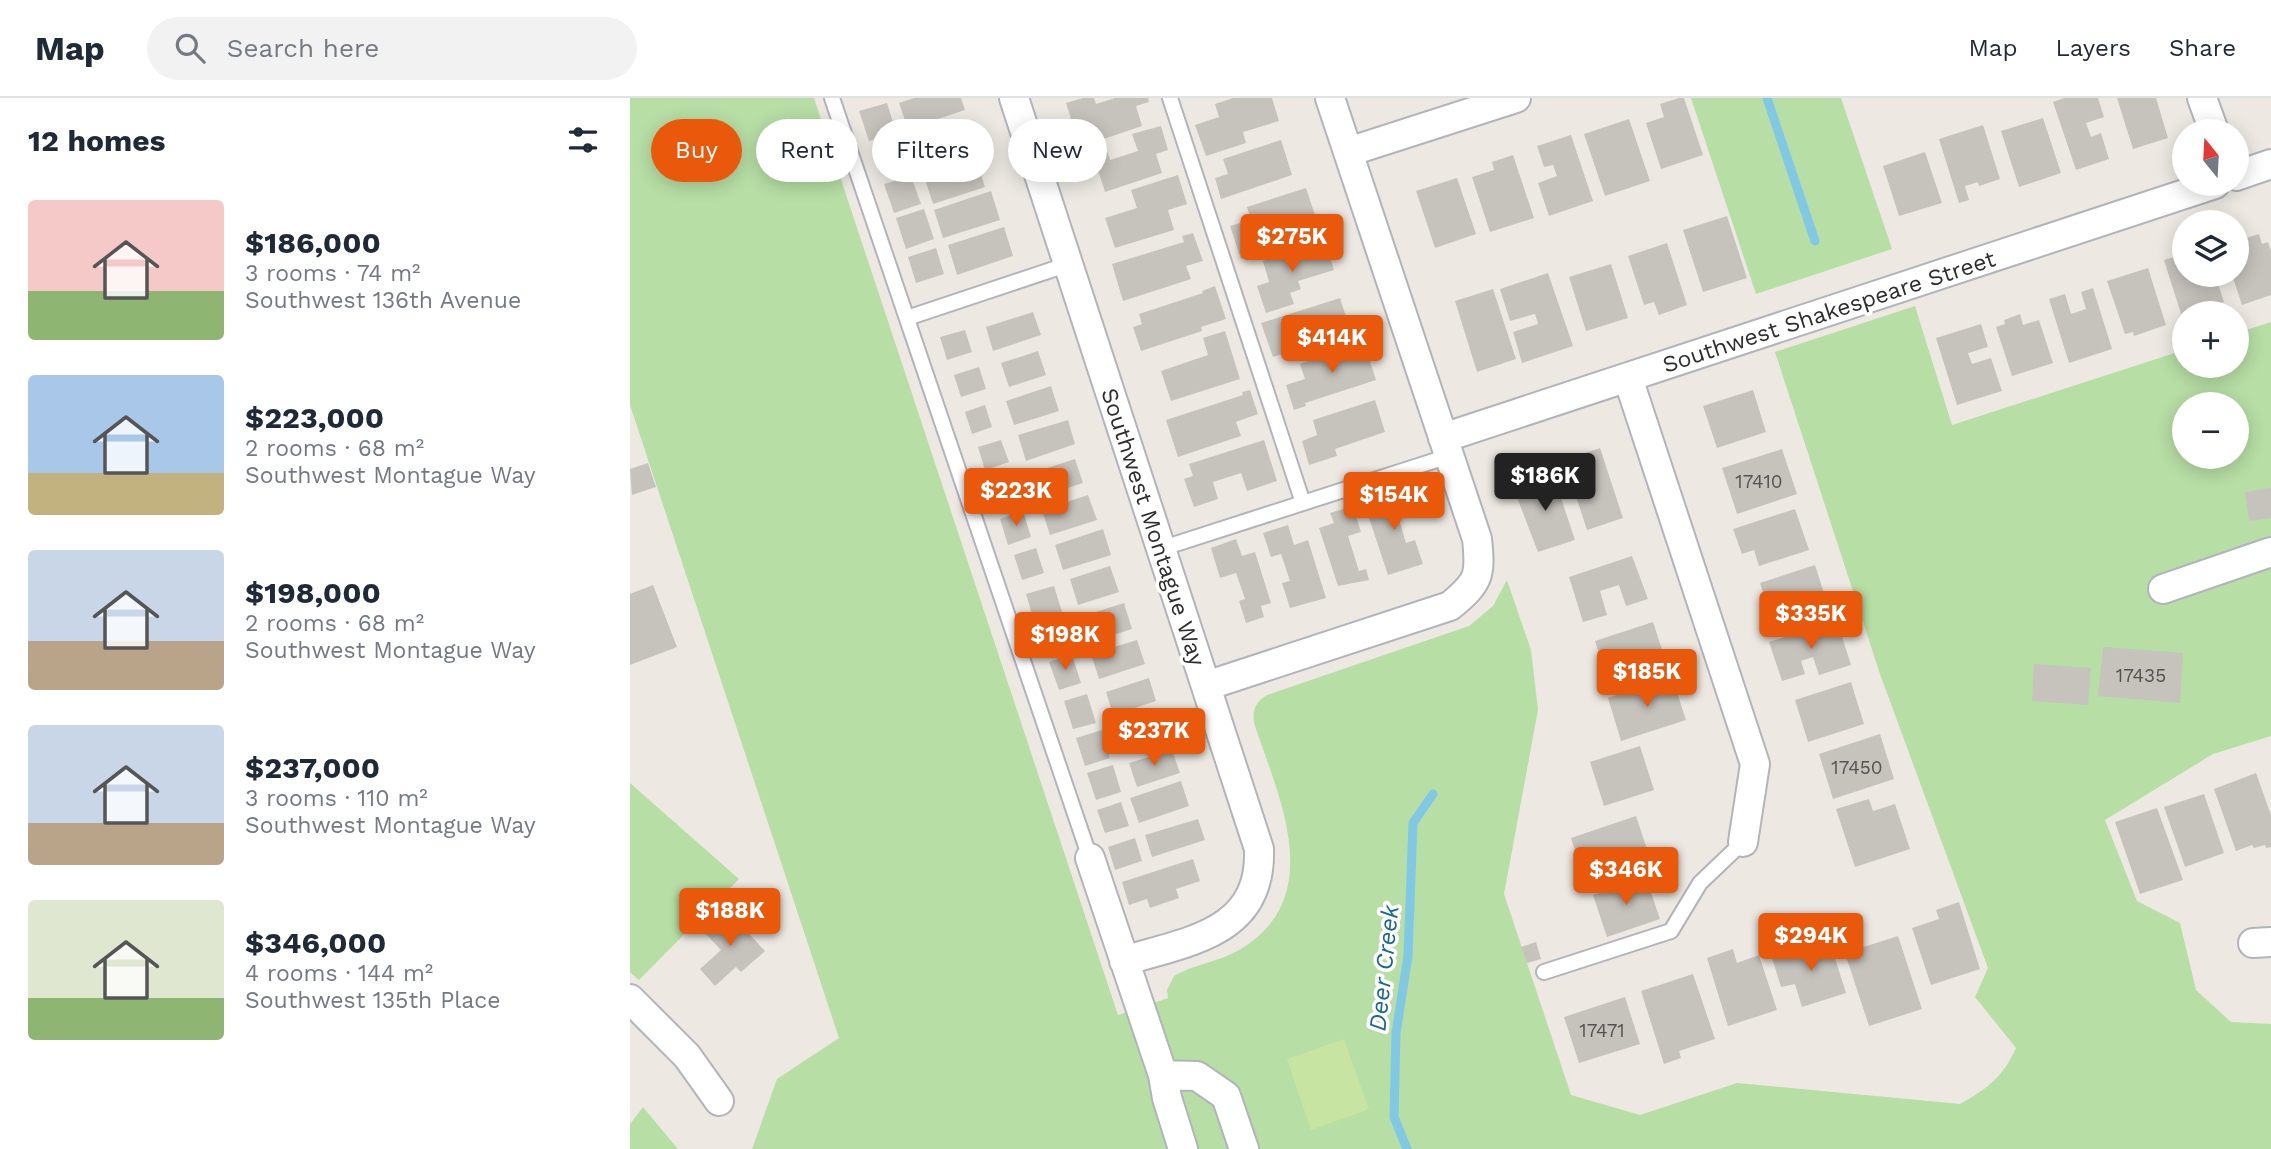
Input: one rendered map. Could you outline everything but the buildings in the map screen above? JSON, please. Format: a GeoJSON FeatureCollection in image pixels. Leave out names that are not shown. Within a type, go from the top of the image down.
{"type":"FeatureCollection","features":[{"type":"Feature","properties":{"kind":"street","name":"Southwest Montague Way"},"geometry":{"type":"LineString","coordinates":[[1014,98],[1066,265],[1253,827],[1259,865],[1255,886],[1246,907],[1228,923],[1202,937],[1124,961]]}},
{"type":"Feature","properties":{"kind":"street"},"geometry":{"type":"LineString","coordinates":[[1206,686],[1450,606],[1472,588],[1479,565],[1477,539],[1330,98]]}},
{"type":"Feature","properties":{"kind":"street"},"geometry":{"type":"LineString","coordinates":[[2202,98],[2210,119]]}},
{"type":"Feature","properties":{"kind":"street"},"geometry":{"type":"LineString","coordinates":[[1348,152],[1500,101]]}},
{"type":"Feature","properties":{"kind":"street"},"geometry":{"type":"LineString","coordinates":[[2249,172],[2271,164]]}},
{"type":"Feature","properties":{"kind":"street","name":"Southwest Shakespeare Street"},"geometry":{"type":"LineString","coordinates":[[1446,447],[1628,378],[2179,196]]}},
{"type":"Feature","properties":{"kind":"street"},"geometry":{"type":"LineString","coordinates":[[1628,378],[1755,764],[1743,842]]}},
{"type":"Feature","properties":{"kind":"street"},"geometry":{"type":"LineString","coordinates":[[2163,589],[2271,552]]}},
{"type":"Feature","properties":{"kind":"street"},"geometry":{"type":"LineString","coordinates":[[1090,858],[1163,1075],[1167,1098],[1183,1149]]}},
{"type":"Feature","properties":{"kind":"street"},"geometry":{"type":"LineString","coordinates":[[630,999],[687,1056],[719,1101]]}},
{"type":"Feature","properties":{"kind":"street"},"geometry":{"type":"LineString","coordinates":[[1163,1075],[1197,1076],[1226,1096],[1244,1149]]}},
{"type":"Feature","properties":{"kind":"lane"},"geometry":{"type":"LineString","coordinates":[[832,98],[1090,858]]}},
{"type":"Feature","properties":{"kind":"lane"},"geometry":{"type":"LineString","coordinates":[[1170,98],[1303,503]]}},
{"type":"Feature","properties":{"kind":"lane"},"geometry":{"type":"LineString","coordinates":[[907,318],[1066,265]]}},
{"type":"Feature","properties":{"kind":"lane"},"geometry":{"type":"LineString","coordinates":[[1160,549],[1303,503],[1446,447]]}},
{"type":"Feature","properties":{"kind":"lane"},"geometry":{"type":"LineString","coordinates":[[1544,972],[1671,931],[1700,883],[1743,842]]}},
{"type":"Feature","properties":{"kind":"green space"},"geometry":{"type":"Polygon","coordinates":[[[630,98],[814,98],[821,119],[756,119],[756,182],[842,182],[1118,1015],[1168,998],[1167,990],[1174,976],[1239,950],[1266,928],[1283,902],[1290,874],[1289,844],[1284,813],[1254,723],[1254,710],[1260,700],[1267,695],[1469,626],[1493,606],[1507,580],[1531,650],[1538,710],[1504,894],[1571,1095],[1640,1115],[1737,1083],[1960,1104],[1993,1081],[2016,1048],[1975,997],[1988,968],[1880,674],[1775,352],[1915,306],[1952,425],[2172,354],[2172,378],[2249,378],[2249,329],[2271,322],[2271,736],[2213,754],[2105,820],[2137,901],[2180,923],[2196,990],[2231,1022],[2271,1024],[2271,1149],[752,1149],[777,1079],[839,1038],[630,405],[630,98]]]}},
{"type":"Feature","properties":{"kind":"green space"},"geometry":{"type":"Polygon","coordinates":[[[1691,98],[1841,98],[1892,249],[1756,294],[1691,98]]]}},
{"type":"Feature","properties":{"kind":"green space"},"geometry":{"type":"Polygon","coordinates":[[[630,783],[739,879],[639,980],[630,972],[630,783]]]}},
{"type":"Feature","properties":{"kind":"green space"},"geometry":{"type":"Polygon","coordinates":[[[1344,1039],[1369,1109],[1311,1130],[1287,1059],[1344,1039]]]}},
{"type":"Feature","properties":{"kind":"green space"},"geometry":{"type":"Polygon","coordinates":[[[643,1107],[678,1149],[630,1149],[630,1124],[643,1107]]]}},
{"type":"Feature","properties":{"kind":"waterway","name":"Deer Creek"},"geometry":{"type":"LineString","coordinates":[[1767,98],[1815,241]]}},
{"type":"Feature","properties":{"kind":"waterway","name":"Deer Creek"},"geometry":{"type":"LineString","coordinates":[[1407,1149],[1394,1117],[1396,1033],[1408,956],[1413,823],[1433,794]]}}]}
